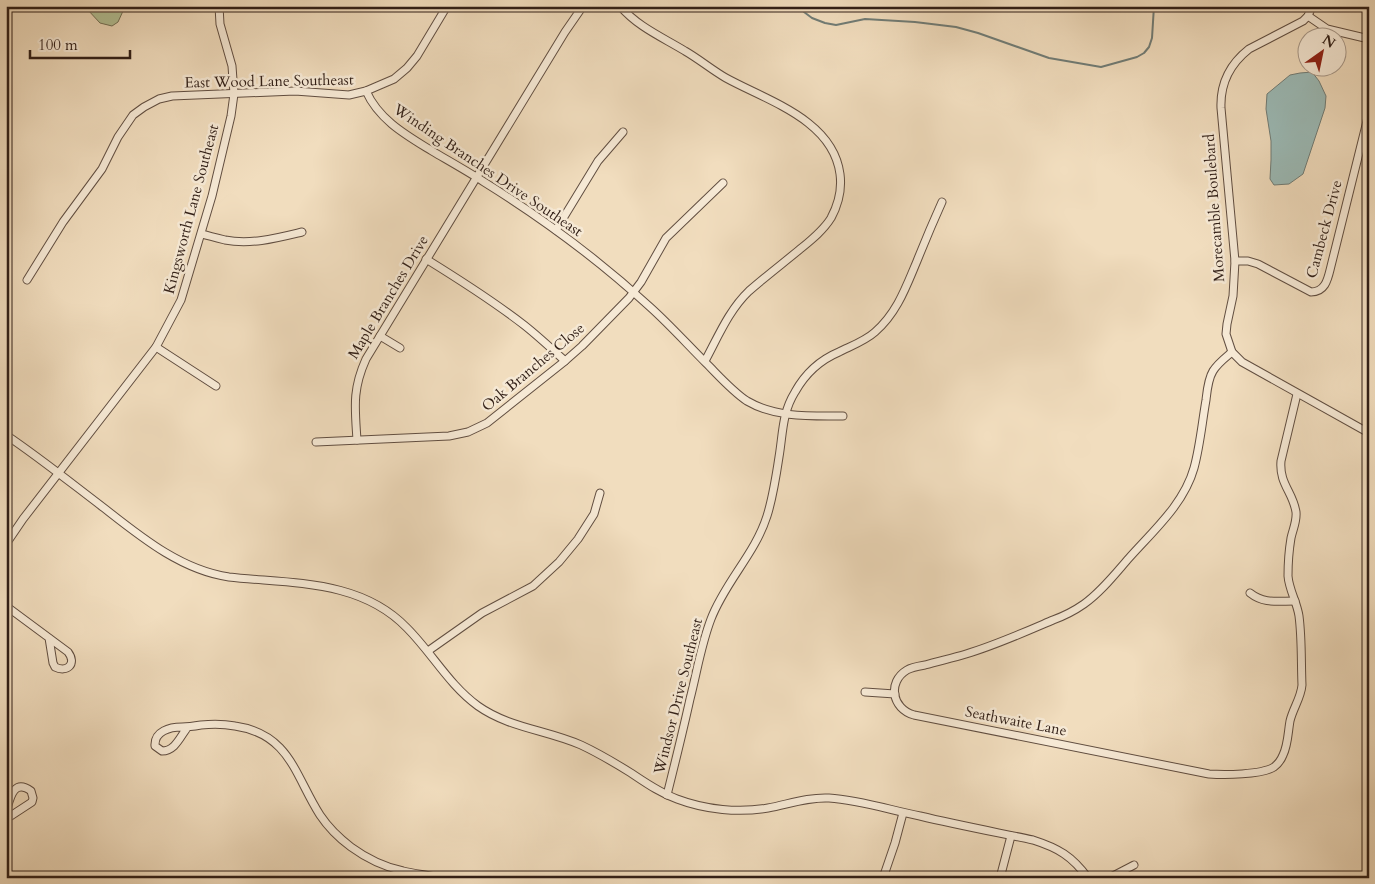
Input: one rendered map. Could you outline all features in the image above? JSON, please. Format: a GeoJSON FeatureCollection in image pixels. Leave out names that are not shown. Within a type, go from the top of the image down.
{"type":"FeatureCollection","features":[{"type":"Feature","properties":{"kind":"street","name":"Kingsworth Lane Southeast"},"geometry":{"type":"LineString","coordinates":[[6,544],[58,472],[156,347],[181,300],[202,234],[221,161],[234,94],[232,66],[220,24],[219,6]]}},
{"type":"Feature","properties":{"kind":"street","name":"East Wood Lane Southeast"},"geometry":{"type":"LineString","coordinates":[[27,280],[63,222],[102,169],[118,137],[133,115],[144,107],[159,99],[172,96],[295,91],[349,95],[366,91],[394,79],[408,68],[447,6]]}},
{"type":"Feature","properties":{"kind":"street","name":"Maple Branches Drive"},"geometry":{"type":"LineString","coordinates":[[357,440],[355,399],[358,379],[366,359],[565,32],[583,6]]}},
{"type":"Feature","properties":{"kind":"street"},"geometry":{"type":"LineString","coordinates":[[620,6],[628,16],[648,30],[727,78],[773,102],[811,125],[832,148],[839,167],[839,196],[836,207],[826,224],[812,239],[743,298],[731,313],[705,362]]}},
{"type":"Feature","properties":{"kind":"street"},"geometry":{"type":"LineString","coordinates":[[1312,6],[1308,16],[1327,29],[1369,39]]}},
{"type":"Feature","properties":{"kind":"street","name":"Morecamble Boulebard"},"geometry":{"type":"LineString","coordinates":[[1232,352],[1227,341],[1226,329],[1233,296],[1235,261],[1221,108],[1222,90],[1232,66],[1243,54],[1249,49],[1296,25],[1308,16]]}},
{"type":"Feature","properties":{"kind":"street","name":"Winding Branches Drive Southeast"},"geometry":{"type":"LineString","coordinates":[[366,91],[374,107],[393,126],[517,203],[556,230],[634,292],[735,391],[748,401],[765,409],[785,414],[843,416]]}},
{"type":"Feature","properties":{"kind":"street","name":"Cambeck Drive"},"geometry":{"type":"LineString","coordinates":[[1235,261],[1248,261],[1258,264],[1311,292],[1320,290],[1324,286],[1331,266],[1369,113]]}},
{"type":"Feature","properties":{"kind":"street"},"geometry":{"type":"LineString","coordinates":[[556,230],[595,166],[624,132]]}},
{"type":"Feature","properties":{"kind":"street","name":"Oak Branches Close"},"geometry":{"type":"LineString","coordinates":[[316,442],[450,436],[473,430],[486,423],[565,361],[622,306],[634,292],[666,238],[723,183]]}},
{"type":"Feature","properties":{"kind":"street","name":"Windsor Drive Southeast"},"geometry":{"type":"LineString","coordinates":[[667,795],[703,643],[721,599],[758,538],[768,514],[785,414],[796,389],[812,369],[827,358],[866,339],[890,318],[905,291],[942,202]]}},
{"type":"Feature","properties":{"kind":"street"},"geometry":{"type":"LineString","coordinates":[[202,234],[226,240],[246,241],[269,240],[302,232]]}},
{"type":"Feature","properties":{"kind":"street"},"geometry":{"type":"LineString","coordinates":[[426,259],[526,326],[565,361]]}},
{"type":"Feature","properties":{"kind":"street"},"geometry":{"type":"LineString","coordinates":[[380,336],[400,348]]}},
{"type":"Feature","properties":{"kind":"street"},"geometry":{"type":"LineString","coordinates":[[156,347],[216,386]]}},
{"type":"Feature","properties":{"kind":"street"},"geometry":{"type":"LineString","coordinates":[[865,692],[895,694],[897,682],[908,669],[967,654],[1053,620],[1075,610],[1097,593],[1168,514],[1187,486],[1198,452],[1208,386],[1212,373],[1218,364],[1232,352],[1242,362],[1369,433]]}},
{"type":"Feature","properties":{"kind":"street","name":"Seathwaite Lane"},"geometry":{"type":"LineString","coordinates":[[895,694],[898,705],[903,710],[914,715],[1209,774],[1225,775],[1260,772],[1273,767],[1283,757],[1287,744],[1290,720],[1302,691],[1299,616],[1289,584],[1288,565],[1296,512],[1280,468],[1298,394]]}},
{"type":"Feature","properties":{"kind":"street"},"geometry":{"type":"LineString","coordinates":[[6,435],[174,558],[218,576],[323,586],[354,594],[375,603],[406,627],[460,691],[474,703],[508,722],[580,745],[617,764],[667,795],[694,805],[727,810],[766,808],[800,800],[819,798],[843,799],[1033,840],[1056,848],[1073,860],[1088,878]]}},
{"type":"Feature","properties":{"kind":"street"},"geometry":{"type":"LineString","coordinates":[[428,651],[482,613],[533,586],[559,562],[578,539],[594,514],[600,493]]}},
{"type":"Feature","properties":{"kind":"street"},"geometry":{"type":"LineString","coordinates":[[1250,593],[1260,600],[1294,601]]}},
{"type":"Feature","properties":{"kind":"street"},"geometry":{"type":"LineString","coordinates":[[6,606],[49,638]]}},
{"type":"Feature","properties":{"kind":"street"},"geometry":{"type":"LineString","coordinates":[[187,728],[176,745],[171,749],[162,751],[155,746],[155,741],[160,732],[174,727],[187,728],[203,725],[234,726],[252,730],[265,736],[279,748],[292,764],[320,816],[350,846],[365,856],[392,868],[440,878]]}},
{"type":"Feature","properties":{"kind":"street"},"geometry":{"type":"LineString","coordinates":[[6,812],[15,789],[24,787],[31,791],[32,802],[6,819]]}},
{"type":"Feature","properties":{"kind":"street"},"geometry":{"type":"LineString","coordinates":[[883,878],[903,813]]}},
{"type":"Feature","properties":{"kind":"street"},"geometry":{"type":"LineString","coordinates":[[1000,878],[1011,836]]}},
{"type":"Feature","properties":{"kind":"street"},"geometry":{"type":"LineString","coordinates":[[1109,878],[1134,865]]}},
{"type":"Feature","properties":{"kind":"green space"},"geometry":{"type":"Polygon","coordinates":[[[86,6],[122,6],[123,11],[118,22],[112,26],[100,23],[86,6]]]}},
{"type":"Feature","properties":{"kind":"water"},"geometry":{"type":"Polygon","coordinates":[[[1298,73],[1298,78],[1317,78],[1326,96],[1325,108],[1303,174],[1289,184],[1274,185],[1270,179],[1271,141],[1266,109],[1267,94],[1290,75],[1298,73]]]}},
{"type":"Feature","properties":{"kind":"waterway"},"geometry":{"type":"LineString","coordinates":[[804,12],[812,18],[836,25],[865,19],[956,27],[1049,58],[1101,67],[1137,57],[1144,53],[1149,47],[1152,38],[1154,6]]}}]}
